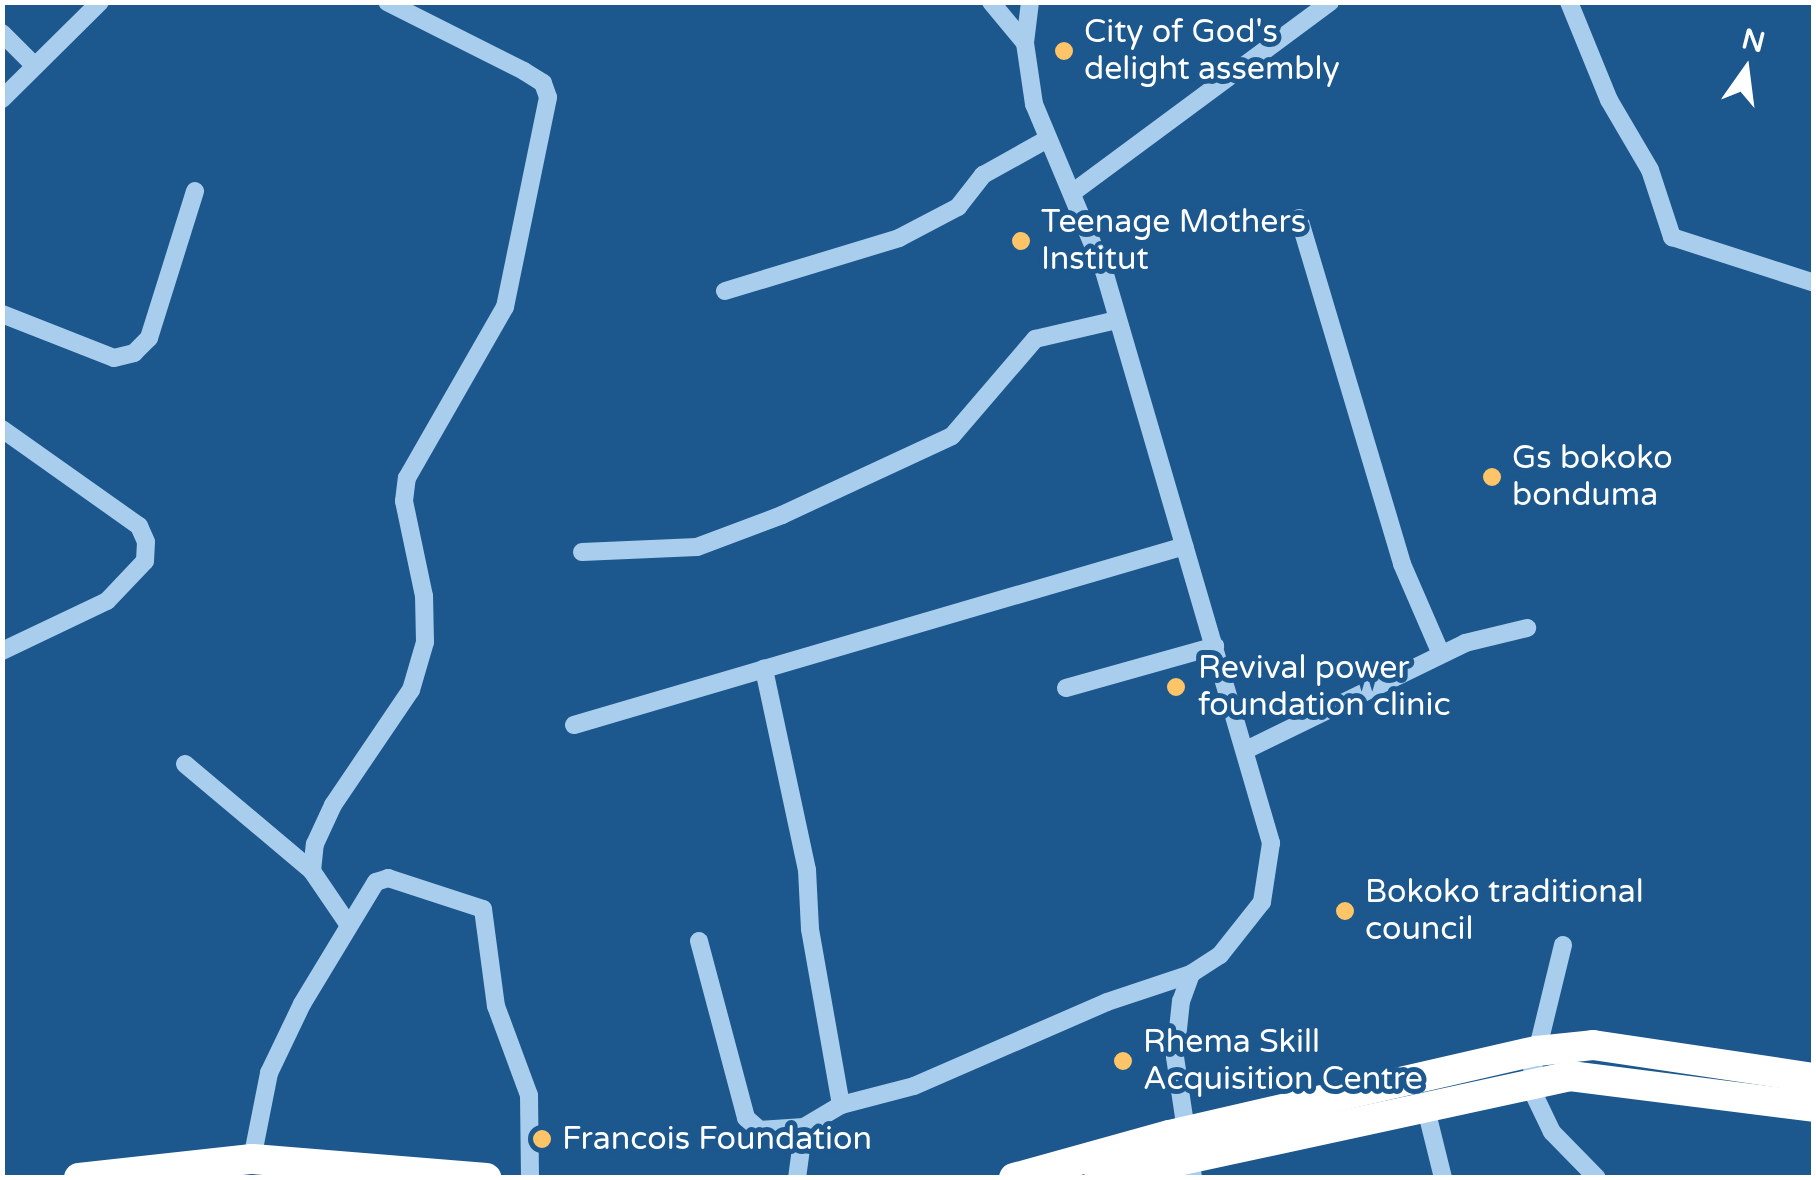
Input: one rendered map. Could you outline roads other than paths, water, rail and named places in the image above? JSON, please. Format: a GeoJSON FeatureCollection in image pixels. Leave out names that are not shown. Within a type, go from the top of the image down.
{"type":"FeatureCollection","features":[{"type":"Feature","properties":{"kind":"highway"},"geometry":{"type":"LineString","coordinates":[[1099,1178],[1537,1051],[1592,1045],[1814,1078]]}},
{"type":"Feature","properties":{"kind":"highway"},"geometry":{"type":"LineString","coordinates":[[1014,1178],[1193,1153],[1529,1084],[1600,1077],[1814,1107]]}},
{"type":"Feature","properties":{"kind":"highway"},"geometry":{"type":"LineString","coordinates":[[79,1178],[252,1160],[486,1178]]}},
{"type":"Feature","properties":{"kind":"street"},"geometry":{"type":"LineString","coordinates":[[2,99],[100,2]]}},
{"type":"Feature","properties":{"kind":"street"},"geometry":{"type":"LineString","coordinates":[[312,871],[332,805],[412,690],[426,642],[424,596],[404,501],[407,478],[505,308],[548,97],[542,83],[524,71],[388,2]]}},
{"type":"Feature","properties":{"kind":"street"},"geometry":{"type":"LineString","coordinates":[[991,2],[1025,43]]}},
{"type":"Feature","properties":{"kind":"street"},"geometry":{"type":"LineString","coordinates":[[700,941],[746,1118],[760,1130],[804,1127],[841,1105],[914,1086],[1190,974],[1245,929],[1269,876],[1271,843],[1246,750],[1117,320],[1072,192],[1046,140],[1027,76],[1025,43],[1030,2]]}},
{"type":"Feature","properties":{"kind":"street"},"geometry":{"type":"LineString","coordinates":[[1072,192],[1330,2]]}},
{"type":"Feature","properties":{"kind":"street"},"geometry":{"type":"LineString","coordinates":[[1569,2],[1610,100],[1650,170],[1672,238],[1814,283]]}},
{"type":"Feature","properties":{"kind":"street"},"geometry":{"type":"LineString","coordinates":[[2,33],[34,65]]}},
{"type":"Feature","properties":{"kind":"street"},"geometry":{"type":"LineString","coordinates":[[724,291],[899,238],[958,207],[983,175],[1046,140]]}},
{"type":"Feature","properties":{"kind":"street"},"geometry":{"type":"LineString","coordinates":[[2,314],[114,358],[134,353],[149,338],[194,192]]}},
{"type":"Feature","properties":{"kind":"street"},"geometry":{"type":"LineString","coordinates":[[1299,218],[1402,564],[1441,654]]}},
{"type":"Feature","properties":{"kind":"street"},"geometry":{"type":"LineString","coordinates":[[582,552],[697,547],[782,515],[952,436],[1035,339],[1117,320]]}},
{"type":"Feature","properties":{"kind":"street"},"geometry":{"type":"LineString","coordinates":[[2,429],[139,526],[146,542],[146,561],[107,601],[2,651]]}},
{"type":"Feature","properties":{"kind":"street"},"geometry":{"type":"LineString","coordinates":[[574,726],[1184,546]]}},
{"type":"Feature","properties":{"kind":"street"},"geometry":{"type":"LineString","coordinates":[[1246,750],[1441,654],[1528,628]]}},
{"type":"Feature","properties":{"kind":"street"},"geometry":{"type":"LineString","coordinates":[[1066,688],[1215,646]]}},
{"type":"Feature","properties":{"kind":"street"},"geometry":{"type":"LineString","coordinates":[[764,669],[804,855],[810,929],[841,1105]]}},
{"type":"Feature","properties":{"kind":"street"},"geometry":{"type":"LineString","coordinates":[[184,764],[312,871],[348,924]]}},
{"type":"Feature","properties":{"kind":"street"},"geometry":{"type":"LineString","coordinates":[[252,1160],[269,1073],[348,924],[376,882],[388,878],[483,909],[496,1006],[530,1095],[530,1178]]}},
{"type":"Feature","properties":{"kind":"street"},"geometry":{"type":"LineString","coordinates":[[1563,944],[1529,1084],[1552,1132],[1597,1178]]}},
{"type":"Feature","properties":{"kind":"street"},"geometry":{"type":"LineString","coordinates":[[1190,974],[1175,1057],[1193,1153]]}},
{"type":"Feature","properties":{"kind":"street"},"geometry":{"type":"LineString","coordinates":[[1425,1105],[1443,1178]]}},
{"type":"Feature","properties":{"kind":"street"},"geometry":{"type":"LineString","coordinates":[[796,1178],[804,1127]]}},
{"type":"Feature","properties":{"kind":"place","name":"City of God's delight assembly"},"geometry":{"type":"Point","coordinates":[1064,51]}},
{"type":"Feature","properties":{"kind":"place","name":"Teenage Mothers Institut"},"geometry":{"type":"Point","coordinates":[1021,241]}},
{"type":"Feature","properties":{"kind":"place","name":"Gs bokoko bonduma"},"geometry":{"type":"Point","coordinates":[1492,477]}},
{"type":"Feature","properties":{"kind":"place","name":"Revival power foundation clinic"},"geometry":{"type":"Point","coordinates":[1176,687]}},
{"type":"Feature","properties":{"kind":"place","name":"Bokoko traditional council"},"geometry":{"type":"Point","coordinates":[1345,911]}},
{"type":"Feature","properties":{"kind":"place","name":"Rhema Skill Acquisition Centre"},"geometry":{"type":"Point","coordinates":[1123,1061]}},
{"type":"Feature","properties":{"kind":"place","name":"Francois Foundation"},"geometry":{"type":"Point","coordinates":[542,1139]}}]}
